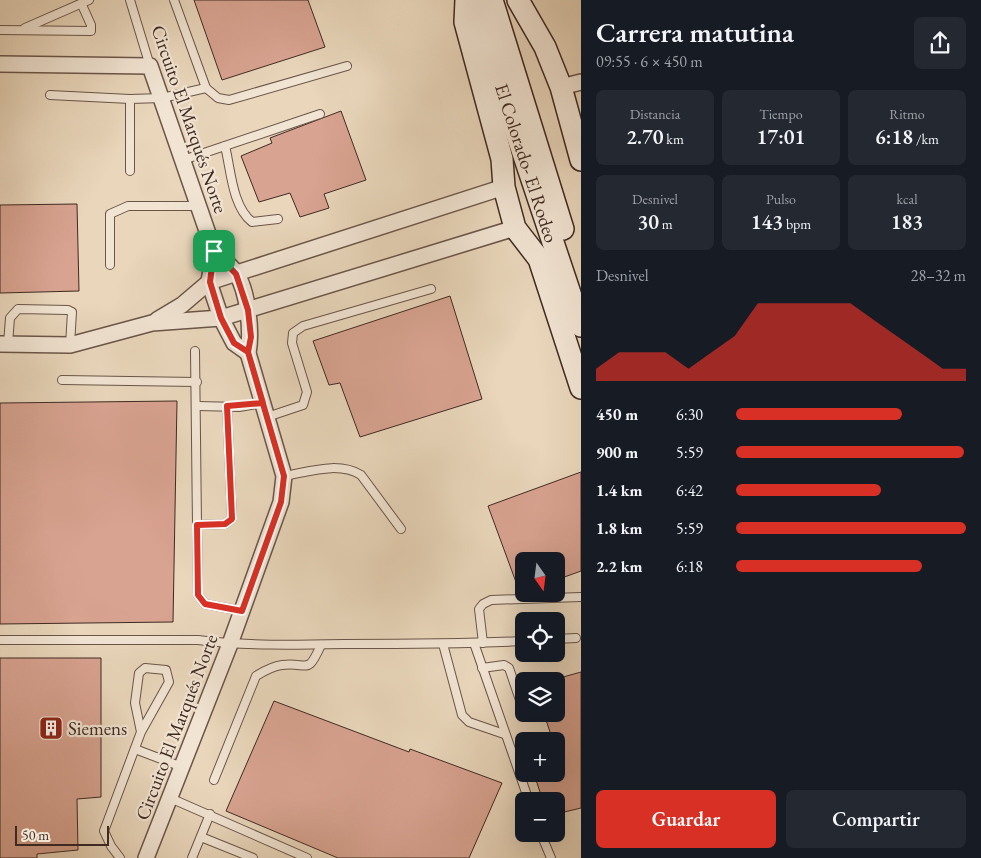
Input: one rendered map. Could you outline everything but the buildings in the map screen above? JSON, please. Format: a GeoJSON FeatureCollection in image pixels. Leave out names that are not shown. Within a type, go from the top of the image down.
{"type":"FeatureCollection","features":[{"type":"Feature","properties":{"kind":"main road"},"geometry":{"type":"LineString","coordinates":[[466,0],[465,22],[502,159],[504,187],[515,228],[539,259],[581,388]]}},
{"type":"Feature","properties":{"kind":"main road","name":"El Colorado- El Rodeo"},"geometry":{"type":"LineString","coordinates":[[474,0],[506,105],[581,326]]}},
{"type":"Feature","properties":{"kind":"main road","name":"El Colorado- El Rodeo"},"geometry":{"type":"LineString","coordinates":[[492,0],[581,287]]}},
{"type":"Feature","properties":{"kind":"main road"},"geometry":{"type":"LineString","coordinates":[[518,0],[545,47],[571,84],[581,160]]}},
{"type":"Feature","properties":{"kind":"street"},"geometry":{"type":"LineString","coordinates":[[0,64],[150,66]]}},
{"type":"Feature","properties":{"kind":"street","name":"Circuito El Marqués Norte"},"geometry":{"type":"LineString","coordinates":[[146,858],[242,611],[281,502],[284,476],[248,352],[251,337],[248,310],[236,274],[214,251],[150,66]]}},
{"type":"Feature","properties":{"kind":"street"},"geometry":{"type":"LineString","coordinates":[[152,323],[182,305],[210,282],[504,187]]}},
{"type":"Feature","properties":{"kind":"street"},"geometry":{"type":"LineString","coordinates":[[4,344],[70,344],[152,323],[221,318],[515,228]]}},
{"type":"Feature","properties":{"kind":"street","name":"Circuito El Marqués Norte"},"geometry":{"type":"LineString","coordinates":[[214,251],[210,282],[221,318],[234,343],[248,352]]}},
{"type":"Feature","properties":{"kind":"lane","name":"Circuito El Marqués Norte"},"geometry":{"type":"LineString","coordinates":[[130,0],[150,66]]}},
{"type":"Feature","properties":{"kind":"lane"},"geometry":{"type":"LineString","coordinates":[[174,0],[206,88],[218,98],[229,100],[347,66]]}},
{"type":"Feature","properties":{"kind":"lane"},"geometry":{"type":"LineString","coordinates":[[0,30],[82,33],[90,31],[92,25],[86,2],[22,30]]}},
{"type":"Feature","properties":{"kind":"lane"},"geometry":{"type":"LineString","coordinates":[[50,95],[162,98],[206,88]]}},
{"type":"Feature","properties":{"kind":"lane"},"geometry":{"type":"LineString","coordinates":[[130,98],[130,171]]}},
{"type":"Feature","properties":{"kind":"lane"},"geometry":{"type":"LineString","coordinates":[[184,160],[320,114]]}},
{"type":"Feature","properties":{"kind":"lane"},"geometry":{"type":"LineString","coordinates":[[225,146],[239,207],[245,216],[252,222],[278,219]]}},
{"type":"Feature","properties":{"kind":"lane"},"geometry":{"type":"LineString","coordinates":[[110,265],[110,214],[128,206],[198,206]]}},
{"type":"Feature","properties":{"kind":"lane"},"geometry":{"type":"LineString","coordinates":[[198,406],[227,406],[265,410],[303,405],[307,392],[292,343],[293,333],[303,326],[431,289]]}},
{"type":"Feature","properties":{"kind":"lane"},"geometry":{"type":"LineString","coordinates":[[4,344],[10,318],[18,309],[68,310],[72,312],[70,344]]}},
{"type":"Feature","properties":{"kind":"lane"},"geometry":{"type":"LineString","coordinates":[[195,352],[198,406],[198,595],[201,601],[242,611]]}},
{"type":"Feature","properties":{"kind":"lane"},"geometry":{"type":"LineString","coordinates":[[62,380],[196,382]]}},
{"type":"Feature","properties":{"kind":"lane"},"geometry":{"type":"LineString","coordinates":[[197,525],[225,524],[232,519],[227,406]]}},
{"type":"Feature","properties":{"kind":"lane"},"geometry":{"type":"LineString","coordinates":[[284,476],[338,468],[352,470],[361,476],[401,529]]}},
{"type":"Feature","properties":{"kind":"lane"},"geometry":{"type":"LineString","coordinates":[[483,643],[479,609],[483,604],[491,600],[581,597]]}},
{"type":"Feature","properties":{"kind":"lane"},"geometry":{"type":"LineString","coordinates":[[565,639],[576,638]]}},
{"type":"Feature","properties":{"kind":"lane"},"geometry":{"type":"LineString","coordinates":[[0,640],[198,640],[230,644],[443,644],[515,641]]}},
{"type":"Feature","properties":{"kind":"lane"},"geometry":{"type":"LineString","coordinates":[[474,643],[526,792]]}},
{"type":"Feature","properties":{"kind":"lane"},"geometry":{"type":"LineString","coordinates":[[214,780],[256,676],[282,665],[308,665],[313,662],[321,644]]}},
{"type":"Feature","properties":{"kind":"lane"},"geometry":{"type":"LineString","coordinates":[[443,644],[462,715],[469,722],[504,734]]}},
{"type":"Feature","properties":{"kind":"lane"},"geometry":{"type":"LineString","coordinates":[[482,668],[504,665],[509,668],[515,686]]}},
{"type":"Feature","properties":{"kind":"lane"},"geometry":{"type":"LineString","coordinates":[[120,858],[110,846],[104,831],[141,732],[169,682],[166,670],[145,668],[139,673],[135,703],[141,732]]}},
{"type":"Feature","properties":{"kind":"lane"},"geometry":{"type":"LineString","coordinates":[[135,749],[182,767]]}},
{"type":"Feature","properties":{"kind":"lane"},"geometry":{"type":"LineString","coordinates":[[170,798],[308,858]]}},
{"type":"Feature","properties":{"kind":"lane"},"geometry":{"type":"LineString","coordinates":[[192,858],[210,814]]}},
{"type":"Feature","properties":{"kind":"lane"},"geometry":{"type":"LineString","coordinates":[[201,837],[253,858]]}},
{"type":"Feature","properties":{"kind":"lane"},"geometry":{"type":"LineString","coordinates":[[544,842],[551,858]]}},
{"type":"Feature","properties":{"kind":"place","name":"Siemens"},"geometry":{"type":"Point","coordinates":[51,728]}},
{"type":"Feature","properties":{"kind":"route"},"geometry":{"type":"LineString","coordinates":[[214,251],[210,282],[221,318],[234,343],[248,352],[263,403],[239,407],[227,406],[232,519],[225,524],[197,525],[198,595],[205,604],[242,611],[281,502],[284,476],[281,464],[248,352],[251,337],[248,310],[236,274],[214,251]]}}]}
